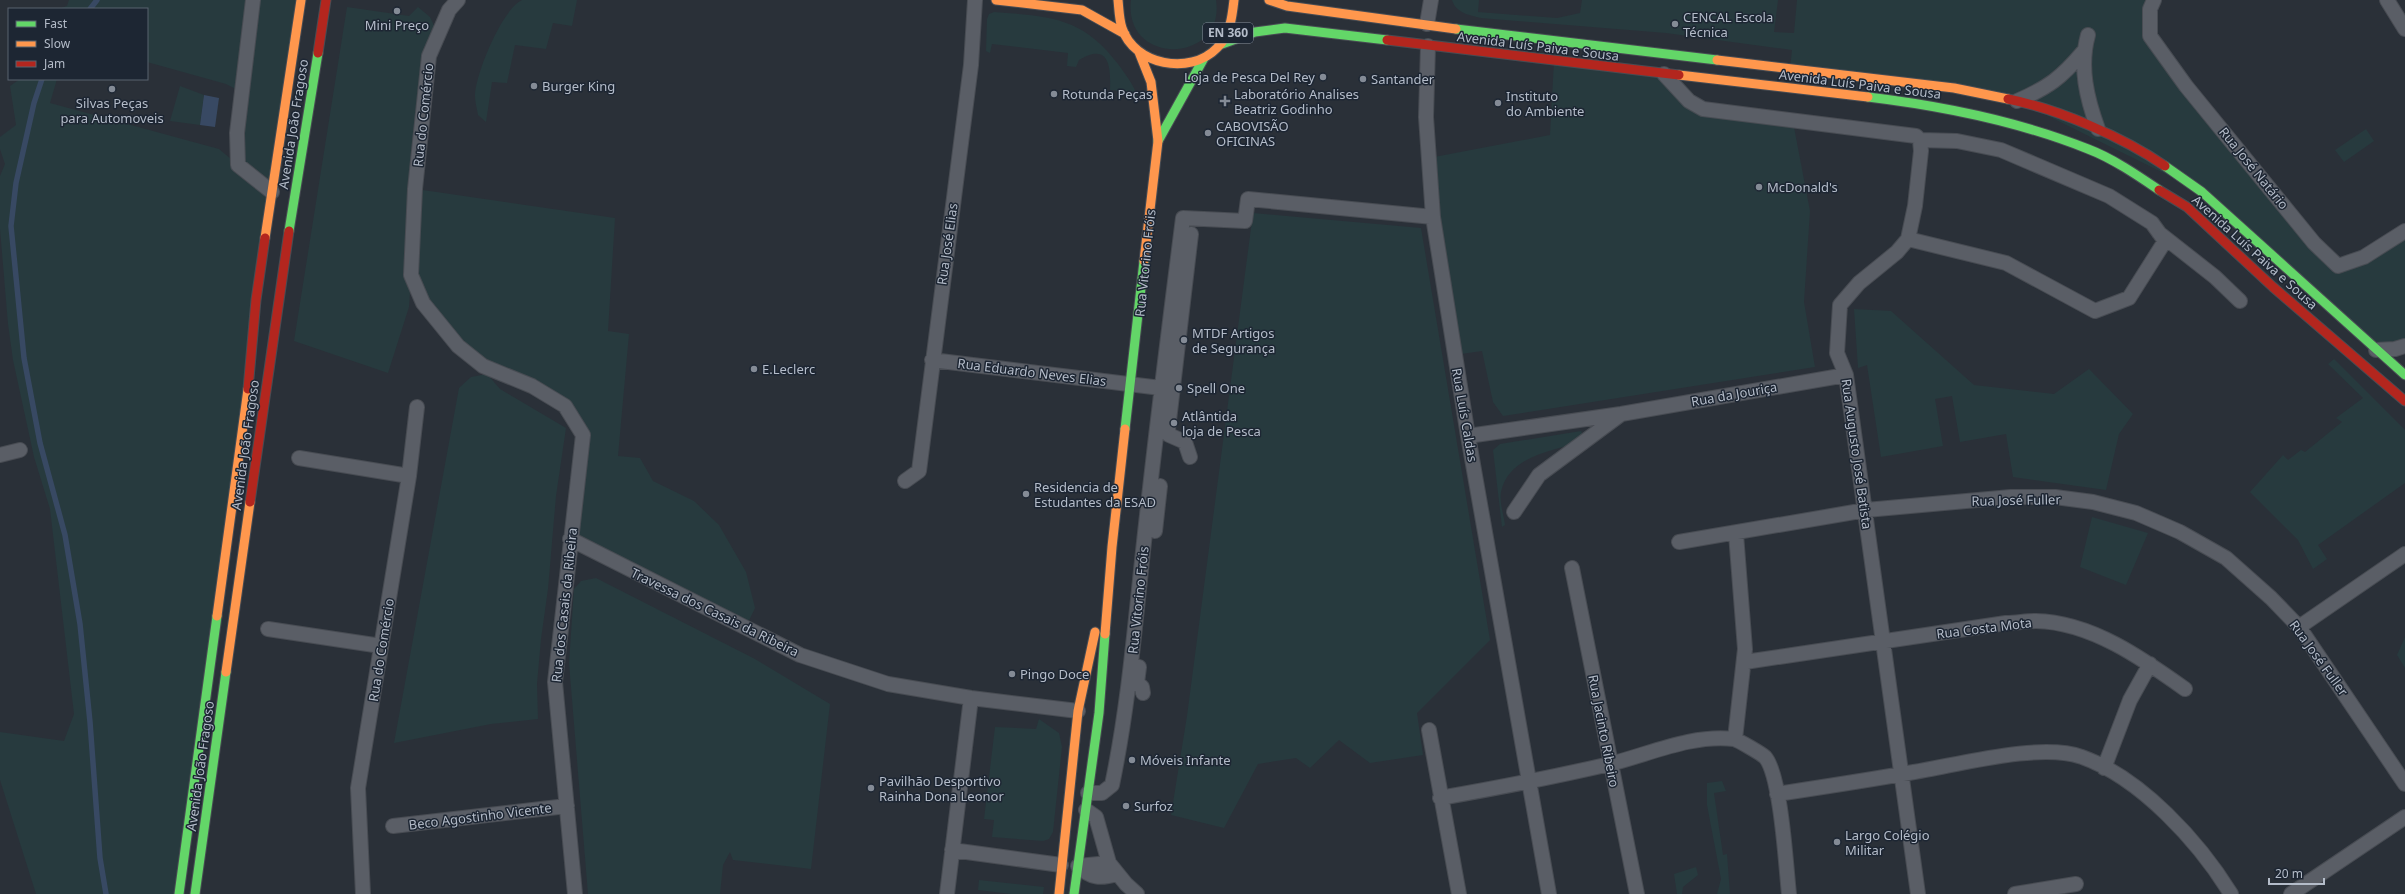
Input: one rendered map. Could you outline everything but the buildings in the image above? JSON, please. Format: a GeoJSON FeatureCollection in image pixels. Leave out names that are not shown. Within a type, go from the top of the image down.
{"type":"FeatureCollection","features":[{"type":"Feature","properties":{"kind":"main road","name":"Avenida João Fragoso"},"geometry":{"type":"LineString","coordinates":[[178,894],[250,375],[256,300],[301,0]]}},
{"type":"Feature","properties":{"kind":"main road","name":"Avenida João Fragoso"},"geometry":{"type":"LineString","coordinates":[[195,894],[273,334],[326,0]]}},
{"type":"Feature","properties":{"kind":"main road"},"geometry":{"type":"LineString","coordinates":[[996,0],[1082,10],[1125,34]]}},
{"type":"Feature","properties":{"kind":"main road","name":"EN 360"},"geometry":{"type":"LineString","coordinates":[[1118,0],[1119,18],[1125,34],[1140,52],[1154,61],[1171,65],[1188,64],[1204,58],[1222,44],[1231,29],[1234,12],[1234,0]]}},
{"type":"Feature","properties":{"kind":"main road","name":"Avenida Luís Paiva e Sousa"},"geometry":{"type":"LineString","coordinates":[[1269,0],[1287,6],[1427,24],[1954,88],[2018,101],[2098,130],[2150,156],[2202,192],[2405,375]]}},
{"type":"Feature","properties":{"kind":"main road","name":"Avenida Luís Paiva e Sousa"},"geometry":{"type":"LineString","coordinates":[[1222,44],[1255,32],[1284,28],[1902,101],[2007,121],[2089,150],[2141,178],[2187,207],[2285,297],[2405,402]]}},
{"type":"Feature","properties":{"kind":"main road","name":"Rua Vitorino Fróis"},"geometry":{"type":"LineString","coordinates":[[1059,894],[1061,865],[1088,712],[1112,547],[1132,385],[1158,141],[1151,82],[1140,52]]}},
{"type":"Feature","properties":{"kind":"main road","name":"Rua Vitorino Fróis"},"geometry":{"type":"LineString","coordinates":[[1158,141],[1189,82],[1204,58]]}},
{"type":"Feature","properties":{"kind":"main road","name":"Rua Vitorino Fróis"},"geometry":{"type":"LineString","coordinates":[[1074,894],[1088,793],[1088,712],[1112,547]]}},
{"type":"Feature","properties":{"kind":"main road"},"geometry":{"type":"LineString","coordinates":[[1061,865],[1078,866]]}},
{"type":"Feature","properties":{"kind":"street"},"geometry":{"type":"LineString","coordinates":[[253,0],[237,132],[238,165],[272,192]]}},
{"type":"Feature","properties":{"kind":"street","name":"Rua do Comércio"},"geometry":{"type":"LineString","coordinates":[[458,0],[449,10],[429,56],[416,189],[411,275],[423,303],[458,346],[483,366],[532,386],[566,406],[583,435]]}},
{"type":"Feature","properties":{"kind":"street","name":"Rua José Elias"},"geometry":{"type":"LineString","coordinates":[[904,481],[919,471],[932,360],[971,65],[975,0]]}},
{"type":"Feature","properties":{"kind":"street"},"geometry":{"type":"LineString","coordinates":[[1427,24],[1431,0]]}},
{"type":"Feature","properties":{"kind":"street","name":"Rua José Natário"},"geometry":{"type":"LineString","coordinates":[[2154,0],[2150,10],[2150,36],[2186,86],[2314,242],[2338,266],[2364,257],[2405,231]]}},
{"type":"Feature","properties":{"kind":"street"},"geometry":{"type":"LineString","coordinates":[[2387,0],[2405,29]]}},
{"type":"Feature","properties":{"kind":"street"},"geometry":{"type":"LineString","coordinates":[[2088,35],[2083,52],[2088,102],[2098,130]]}},
{"type":"Feature","properties":{"kind":"street","name":"Rua Luís Caldas"},"geometry":{"type":"LineString","coordinates":[[1428,46],[1426,117],[1433,217],[1468,436],[1549,894]]}},
{"type":"Feature","properties":{"kind":"street"},"geometry":{"type":"LineString","coordinates":[[2018,101],[2043,90],[2063,76],[2083,52]]}},
{"type":"Feature","properties":{"kind":"street"},"geometry":{"type":"LineString","coordinates":[[1664,74],[1689,101],[1703,109],[1916,136],[1920,140],[1956,141],[2001,150],[2109,196],[2152,223],[2162,237],[2210,273],[2240,301]]}},
{"type":"Feature","properties":{"kind":"street"},"geometry":{"type":"LineString","coordinates":[[1920,140],[1921,151],[1915,206],[1908,239],[2006,263],[2095,311],[2130,298],[2162,237]]}},
{"type":"Feature","properties":{"kind":"street","name":"Rua Vitorino Fróis"},"geometry":{"type":"LineString","coordinates":[[1088,793],[1102,793],[1112,785],[1117,763],[1127,698],[1161,388],[1183,218],[1245,221],[1248,199],[1433,217]]}},
{"type":"Feature","properties":{"kind":"street"},"geometry":{"type":"LineString","coordinates":[[1190,457],[1185,442],[1169,435],[1168,429],[1191,234]]}},
{"type":"Feature","properties":{"kind":"street","name":"Rua Augusto José Batista"},"geometry":{"type":"LineString","coordinates":[[1908,239],[1897,252],[1858,282],[1840,305],[1837,353],[1846,375],[1866,510],[1882,642],[1918,894]]}},
{"type":"Feature","properties":{"kind":"street"},"geometry":{"type":"LineString","coordinates":[[2376,350],[2395,349],[2405,346]]}},
{"type":"Feature","properties":{"kind":"street","name":"Rua Eduardo Neves Elias"},"geometry":{"type":"LineString","coordinates":[[932,360],[1132,385]]}},
{"type":"Feature","properties":{"kind":"street","name":"Rua da Jouriça"},"geometry":{"type":"LineString","coordinates":[[1468,436],[1621,414],[1846,375]]}},
{"type":"Feature","properties":{"kind":"street"},"geometry":{"type":"LineString","coordinates":[[1132,385],[1161,388]]}},
{"type":"Feature","properties":{"kind":"street","name":"Rua do Comércio"},"geometry":{"type":"LineString","coordinates":[[363,894],[358,788],[409,476],[417,407]]}},
{"type":"Feature","properties":{"kind":"street","name":"Rua da Jouriça"},"geometry":{"type":"LineString","coordinates":[[1514,512],[1539,475],[1621,414]]}},
{"type":"Feature","properties":{"kind":"street","name":"Rua dos Casais da Ribeira"},"geometry":{"type":"LineString","coordinates":[[575,894],[555,682],[570,539],[583,435]]}},
{"type":"Feature","properties":{"kind":"street"},"geometry":{"type":"LineString","coordinates":[[0,455],[20,450]]}},
{"type":"Feature","properties":{"kind":"street"},"geometry":{"type":"LineString","coordinates":[[299,458],[409,476]]}},
{"type":"Feature","properties":{"kind":"street"},"geometry":{"type":"LineString","coordinates":[[1140,688],[1160,486]]}},
{"type":"Feature","properties":{"kind":"street","name":"Rua José Fuller"},"geometry":{"type":"LineString","coordinates":[[1679,542],[1736,534],[1866,510],[2004,498],[2055,497],[2093,502],[2136,513],[2180,532],[2226,558],[2271,598],[2299,627],[2405,784]]}},
{"type":"Feature","properties":{"kind":"street"},"geometry":{"type":"LineString","coordinates":[[1735,739],[1745,662],[1736,534]]}},
{"type":"Feature","properties":{"kind":"street","name":"Travessa dos Casais da Ribeira"},"geometry":{"type":"LineString","coordinates":[[570,539],[800,655],[888,684],[971,698],[1088,712]]}},
{"type":"Feature","properties":{"kind":"street"},"geometry":{"type":"LineString","coordinates":[[2299,627],[2405,554]]}},
{"type":"Feature","properties":{"kind":"street","name":"Rua Jacinto Ribeiro"},"geometry":{"type":"LineString","coordinates":[[1572,568],[1637,894]]}},
{"type":"Feature","properties":{"kind":"street","name":"Rua Costa Mota"},"geometry":{"type":"LineString","coordinates":[[1745,662],[2006,623],[2038,621],[2069,626],[2099,636],[2150,664],[2185,689]]}},
{"type":"Feature","properties":{"kind":"street"},"geometry":{"type":"LineString","coordinates":[[268,629],[381,646]]}},
{"type":"Feature","properties":{"kind":"street"},"geometry":{"type":"LineString","coordinates":[[2104,768],[2130,700],[2150,664]]}},
{"type":"Feature","properties":{"kind":"street"},"geometry":{"type":"LineString","coordinates":[[947,894],[971,698]]}},
{"type":"Feature","properties":{"kind":"street"},"geometry":{"type":"LineString","coordinates":[[1429,730],[1441,787],[1440,798],[1459,894]]}},
{"type":"Feature","properties":{"kind":"street"},"geometry":{"type":"LineString","coordinates":[[1440,798],[1514,786],[1530,781],[1610,764],[1680,744],[1709,740],[1735,739],[1765,757],[1777,794],[1789,894]]}},
{"type":"Feature","properties":{"kind":"street"},"geometry":{"type":"LineString","coordinates":[[1777,794],[2010,756],[2050,752],[2081,757],[2104,768],[2164,812],[2194,842],[2231,894]]}},
{"type":"Feature","properties":{"kind":"street","name":"Beco Agostinho Vicente"},"geometry":{"type":"LineString","coordinates":[[393,826],[566,806]]}},
{"type":"Feature","properties":{"kind":"street"},"geometry":{"type":"LineString","coordinates":[[1086,810],[1096,817],[1119,879]]}},
{"type":"Feature","properties":{"kind":"street"},"geometry":{"type":"LineString","coordinates":[[2292,894],[2405,818]]}},
{"type":"Feature","properties":{"kind":"street"},"geometry":{"type":"LineString","coordinates":[[952,850],[1061,865]]}},
{"type":"Feature","properties":{"kind":"street"},"geometry":{"type":"LineString","coordinates":[[1078,866],[1119,879],[1138,894]]}},
{"type":"Feature","properties":{"kind":"street"},"geometry":{"type":"LineString","coordinates":[[2015,894],[2076,884]]}},
{"type":"Feature","properties":{"kind":"green space"},"geometry":{"type":"Polygon","coordinates":[[[69,0],[301,0],[178,894],[36,894],[0,780],[0,732],[64,741],[74,714],[50,509],[34,457],[13,360],[8,324],[0,229],[0,176],[5,164],[0,149],[0,137],[16,125],[10,86],[19,80],[57,80],[50,103],[219,149],[238,165],[242,92],[226,84],[148,62],[148,8],[61,8],[67,6],[69,0]]]}},
{"type":"Feature","properties":{"kind":"green space"},"geometry":{"type":"Polygon","coordinates":[[[522,0],[577,0],[572,26],[553,23],[546,49],[515,45],[507,83],[492,82],[486,122],[478,115],[475,101],[476,86],[485,59],[498,29],[514,6],[522,0]]]}},
{"type":"Feature","properties":{"kind":"green space"},"geometry":{"type":"Polygon","coordinates":[[[1131,0],[1216,0],[1215,21],[1206,36],[1191,46],[1174,49],[1157,46],[1142,37],[1133,22],[1131,0]]]}},
{"type":"Feature","properties":{"kind":"green space"},"geometry":{"type":"Polygon","coordinates":[[[1452,0],[1479,0],[1478,12],[1557,18],[1580,13],[1582,0],[1778,0],[1774,32],[1794,33],[1797,0],[2155,0],[2157,42],[2330,256],[2346,259],[2405,231],[2405,346],[2376,350],[2202,192],[2018,101],[1790,69],[1792,50],[1666,33],[1481,18],[1460,11],[1452,0]]]}},
{"type":"Feature","properties":{"kind":"green space"},"geometry":{"type":"Polygon","coordinates":[[[347,7],[409,16],[418,7],[430,17],[438,34],[416,189],[615,218],[608,331],[629,334],[618,456],[640,458],[653,481],[694,501],[719,525],[746,572],[755,608],[745,629],[570,539],[583,435],[565,406],[483,366],[411,277],[409,307],[388,373],[294,341],[347,7]]]}},
{"type":"Feature","properties":{"kind":"green space"},"geometry":{"type":"Polygon","coordinates":[[[994,12],[1032,15],[1048,18],[1064,22],[1078,28],[1105,48],[1127,76],[1138,98],[1119,91],[1110,90],[1109,65],[1102,55],[1089,55],[1079,60],[1076,67],[1067,66],[1068,53],[992,44],[990,53],[986,51],[987,19],[989,14],[994,12]]]}},
{"type":"Feature","properties":{"kind":"green space"},"geometry":{"type":"Polygon","coordinates":[[[1554,61],[1664,74],[1689,101],[1793,122],[1810,211],[1804,302],[1815,367],[1503,416],[1493,402],[1482,351],[1454,355],[1429,158],[1550,135],[1554,61]]]}},
{"type":"Feature","properties":{"kind":"green space"},"geometry":{"type":"Polygon","coordinates":[[[180,86],[204,95],[200,125],[170,121],[180,86]]]}},
{"type":"Feature","properties":{"kind":"green space"},"geometry":{"type":"Polygon","coordinates":[[[2366,129],[2374,141],[2344,162],[2335,150],[2366,129]]]}},
{"type":"Feature","properties":{"kind":"green space"},"geometry":{"type":"Polygon","coordinates":[[[1253,213],[1421,228],[1490,640],[1417,713],[1423,755],[1370,763],[1339,740],[1310,768],[1296,758],[1258,764],[1224,828],[1171,815],[1187,716],[1253,213]]]}},
{"type":"Feature","properties":{"kind":"green space"},"geometry":{"type":"Polygon","coordinates":[[[1854,309],[1891,311],[1974,385],[2054,394],[2089,369],[2133,414],[2119,434],[2106,490],[2013,477],[2006,434],[1960,442],[1952,396],[1935,399],[1943,446],[1881,457],[1867,365],[1858,368],[1854,309]]]}},
{"type":"Feature","properties":{"kind":"green space"},"geometry":{"type":"Polygon","coordinates":[[[2334,359],[2405,430],[2405,483],[2318,545],[2327,559],[2313,569],[2298,540],[2250,492],[2283,455],[2288,460],[2301,450],[2305,452],[2342,422],[2336,418],[2363,398],[2328,364],[2334,359]]]}},
{"type":"Feature","properties":{"kind":"green space"},"geometry":{"type":"Polygon","coordinates":[[[487,374],[500,389],[566,428],[556,496],[548,589],[541,639],[537,684],[538,719],[491,724],[394,743],[459,388],[471,377],[487,374]]]}},
{"type":"Feature","properties":{"kind":"green space"},"geometry":{"type":"Polygon","coordinates":[[[1581,431],[1586,441],[1535,456],[1523,462],[1513,470],[1506,480],[1501,492],[1501,504],[1505,525],[1502,527],[1493,450],[1500,444],[1581,431]]]}},
{"type":"Feature","properties":{"kind":"green space"},"geometry":{"type":"Polygon","coordinates":[[[2092,517],[2148,533],[2126,585],[2080,567],[2092,517]]]}},
{"type":"Feature","properties":{"kind":"green space"},"geometry":{"type":"Polygon","coordinates":[[[596,578],[755,659],[830,704],[811,869],[733,860],[730,852],[723,865],[720,894],[588,894],[569,663],[574,589],[581,581],[596,578]]]}},
{"type":"Feature","properties":{"kind":"green space"},"geometry":{"type":"Polygon","coordinates":[[[2405,637],[2405,668],[2397,655],[2405,637]]]}},
{"type":"Feature","properties":{"kind":"green space"},"geometry":{"type":"Polygon","coordinates":[[[1039,719],[1059,733],[1062,747],[1053,832],[1049,839],[1043,841],[992,837],[994,820],[984,819],[995,727],[1036,729],[1039,719]]]}},
{"type":"Feature","properties":{"kind":"green space"},"geometry":{"type":"Polygon","coordinates":[[[1722,781],[1726,791],[1714,793],[1723,855],[1727,854],[1730,894],[1717,894],[1721,879],[1707,805],[1707,783],[1722,781]]]}},
{"type":"Feature","properties":{"kind":"green space"},"geometry":{"type":"Polygon","coordinates":[[[1696,867],[1698,875],[1683,887],[1682,894],[1677,894],[1674,874],[1696,867]]]}},
{"type":"Feature","properties":{"kind":"green space"},"geometry":{"type":"Polygon","coordinates":[[[979,880],[1044,887],[1043,894],[1011,894],[978,890],[979,880]]]}},
{"type":"Feature","properties":{"kind":"water"},"geometry":{"type":"Polygon","coordinates":[[[204,95],[219,98],[215,127],[200,125],[204,95]]]}},
{"type":"Feature","properties":{"kind":"waterway"},"geometry":{"type":"LineString","coordinates":[[91,8],[97,0]]}},
{"type":"Feature","properties":{"kind":"waterway"},"geometry":{"type":"LineString","coordinates":[[42,80],[34,103],[16,183],[11,226],[24,358],[40,443],[65,535],[80,624],[90,722],[100,858],[106,894]]}},
{"type":"Feature","properties":{"kind":"traffic: fast"},"geometry":{"type":"LineString","coordinates":[[1222,44],[1255,32],[1285,28],[1387,40]]}},
{"type":"Feature","properties":{"kind":"traffic: fast"},"geometry":{"type":"LineString","coordinates":[[1456,29],[1717,60]]}},
{"type":"Feature","properties":{"kind":"traffic: fast"},"geometry":{"type":"LineString","coordinates":[[289,231],[318,53]]}},
{"type":"Feature","properties":{"kind":"traffic: fast"},"geometry":{"type":"LineString","coordinates":[[1158,141],[1204,58]]}},
{"type":"Feature","properties":{"kind":"traffic: fast"},"geometry":{"type":"LineString","coordinates":[[1868,97],[1952,110],[2035,130],[2106,157],[2159,190]]}},
{"type":"Feature","properties":{"kind":"traffic: fast"},"geometry":{"type":"LineString","coordinates":[[2165,166],[2202,192],[2405,375]]}},
{"type":"Feature","properties":{"kind":"traffic: fast"},"geometry":{"type":"LineString","coordinates":[[1125,429],[1144,261]]}},
{"type":"Feature","properties":{"kind":"traffic: fast"},"geometry":{"type":"LineString","coordinates":[[179,894],[217,616]]}},
{"type":"Feature","properties":{"kind":"traffic: fast"},"geometry":{"type":"LineString","coordinates":[[1074,894],[1099,713],[1105,634]]}},
{"type":"Feature","properties":{"kind":"traffic: fast"},"geometry":{"type":"LineString","coordinates":[[195,894],[226,672]]}},
{"type":"Feature","properties":{"kind":"traffic: slow"},"geometry":{"type":"LineString","coordinates":[[265,238],[301,0]]}},
{"type":"Feature","properties":{"kind":"traffic: slow"},"geometry":{"type":"LineString","coordinates":[[996,0],[1082,10],[1125,34]]}},
{"type":"Feature","properties":{"kind":"traffic: slow"},"geometry":{"type":"LineString","coordinates":[[1118,0],[1121,25],[1128,41],[1138,51],[1150,58],[1178,64],[1192,62],[1206,57],[1217,48],[1228,32],[1234,0]]}},
{"type":"Feature","properties":{"kind":"traffic: slow"},"geometry":{"type":"LineString","coordinates":[[1269,0],[1287,6],[1456,29]]}},
{"type":"Feature","properties":{"kind":"traffic: slow"},"geometry":{"type":"LineString","coordinates":[[1139,52],[1151,82],[1158,141],[1144,261]]}},
{"type":"Feature","properties":{"kind":"traffic: slow"},"geometry":{"type":"LineString","coordinates":[[1717,60],[1954,88],[2008,99]]}},
{"type":"Feature","properties":{"kind":"traffic: slow"},"geometry":{"type":"LineString","coordinates":[[1679,75],[1868,97]]}},
{"type":"Feature","properties":{"kind":"traffic: slow"},"geometry":{"type":"LineString","coordinates":[[217,616],[248,389]]}},
{"type":"Feature","properties":{"kind":"traffic: slow"},"geometry":{"type":"LineString","coordinates":[[1105,634],[1112,547],[1125,429]]}},
{"type":"Feature","properties":{"kind":"traffic: slow"},"geometry":{"type":"LineString","coordinates":[[226,672],[250,502]]}},
{"type":"Feature","properties":{"kind":"traffic: slow"},"geometry":{"type":"LineString","coordinates":[[1059,894],[1078,711],[1095,632]]}},
{"type":"Feature","properties":{"kind":"traffic: jam"},"geometry":{"type":"LineString","coordinates":[[318,53],[326,0]]}},
{"type":"Feature","properties":{"kind":"traffic: jam"},"geometry":{"type":"LineString","coordinates":[[1387,40],[1679,75]]}},
{"type":"Feature","properties":{"kind":"traffic: jam"},"geometry":{"type":"LineString","coordinates":[[2008,99],[2048,110],[2090,125],[2130,145],[2165,166]]}},
{"type":"Feature","properties":{"kind":"traffic: jam"},"geometry":{"type":"LineString","coordinates":[[2159,190],[2187,207],[2273,287],[2405,401]]}},
{"type":"Feature","properties":{"kind":"traffic: jam"},"geometry":{"type":"LineString","coordinates":[[250,502],[289,231]]}},
{"type":"Feature","properties":{"kind":"traffic: jam"},"geometry":{"type":"LineString","coordinates":[[248,389],[256,300],[265,238]]}},
{"type":"Feature","properties":{"kind":"place","name":"Mini Preço"},"geometry":{"type":"Point","coordinates":[397,11]}},
{"type":"Feature","properties":{"kind":"place","name":"CENCAL Escola Técnica"},"geometry":{"type":"Point","coordinates":[1675,24]}},
{"type":"Feature","properties":{"kind":"place","name":"Loja de Pesca Del Rey"},"geometry":{"type":"Point","coordinates":[1323,77]}},
{"type":"Feature","properties":{"kind":"place","name":"Santander"},"geometry":{"type":"Point","coordinates":[1363,79]}},
{"type":"Feature","properties":{"kind":"place","name":"Burger King"},"geometry":{"type":"Point","coordinates":[534,86]}},
{"type":"Feature","properties":{"kind":"place","name":"Silvas Peças para Automoveis"},"geometry":{"type":"Point","coordinates":[112,89]}},
{"type":"Feature","properties":{"kind":"place","name":"Rotunda Peças"},"geometry":{"type":"Point","coordinates":[1054,94]}},
{"type":"Feature","properties":{"kind":"place","name":"Laboratório Analises Beatriz Godinho"},"geometry":{"type":"Point","coordinates":[1225,101]}},
{"type":"Feature","properties":{"kind":"place","name":"Instituto do Ambiente"},"geometry":{"type":"Point","coordinates":[1498,103]}},
{"type":"Feature","properties":{"kind":"place","name":"CABOVISÃO OFICINAS"},"geometry":{"type":"Point","coordinates":[1208,133]}},
{"type":"Feature","properties":{"kind":"place","name":"McDonald's"},"geometry":{"type":"Point","coordinates":[1759,187]}},
{"type":"Feature","properties":{"kind":"place","name":"MTDF Artigos de Segurança"},"geometry":{"type":"Point","coordinates":[1184,340]}},
{"type":"Feature","properties":{"kind":"place","name":"E.Leclerc"},"geometry":{"type":"Point","coordinates":[754,369]}},
{"type":"Feature","properties":{"kind":"place","name":"Spell One"},"geometry":{"type":"Point","coordinates":[1179,388]}},
{"type":"Feature","properties":{"kind":"place","name":"Atlântida loja de Pesca"},"geometry":{"type":"Point","coordinates":[1174,423]}},
{"type":"Feature","properties":{"kind":"place","name":"Residencia de Estudantes da ESAD"},"geometry":{"type":"Point","coordinates":[1026,494]}},
{"type":"Feature","properties":{"kind":"place","name":"Pingo Doce"},"geometry":{"type":"Point","coordinates":[1012,674]}},
{"type":"Feature","properties":{"kind":"place","name":"Móveis Infante"},"geometry":{"type":"Point","coordinates":[1132,760]}},
{"type":"Feature","properties":{"kind":"place","name":"Pavilhão Desportivo Rainha Dona Leonor"},"geometry":{"type":"Point","coordinates":[871,788]}},
{"type":"Feature","properties":{"kind":"place","name":"Surfoz"},"geometry":{"type":"Point","coordinates":[1126,806]}},
{"type":"Feature","properties":{"kind":"place","name":"Largo Colégio Militar"},"geometry":{"type":"Point","coordinates":[1837,842]}}]}
